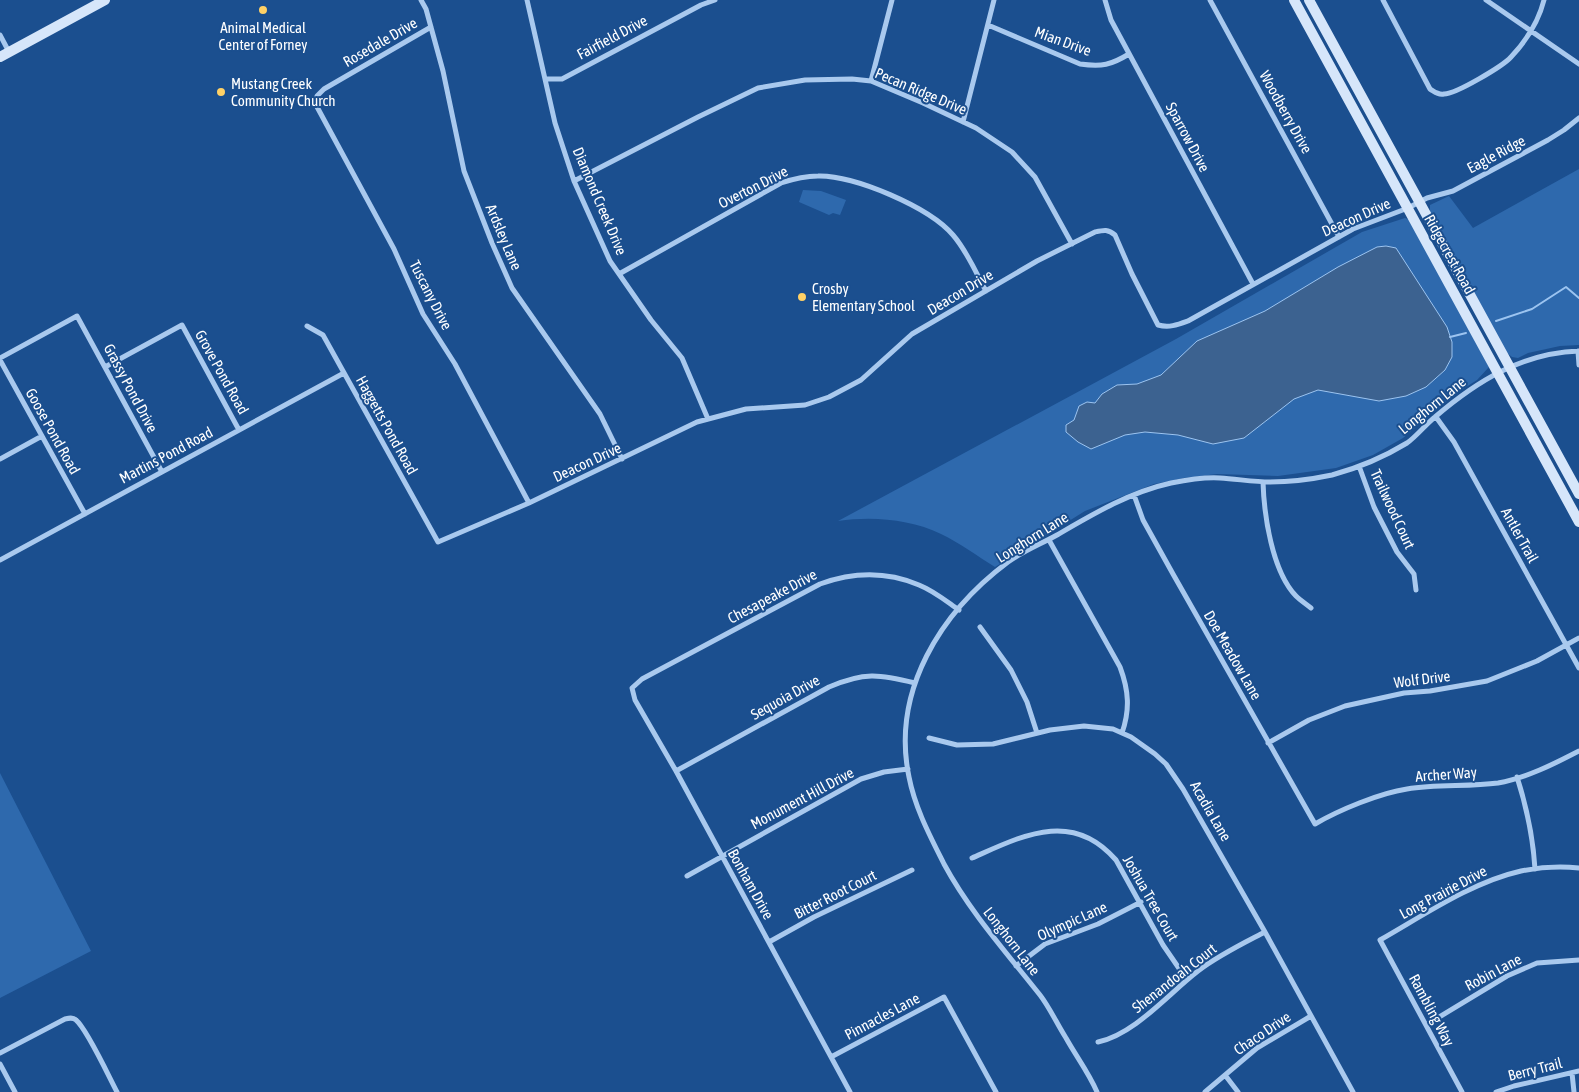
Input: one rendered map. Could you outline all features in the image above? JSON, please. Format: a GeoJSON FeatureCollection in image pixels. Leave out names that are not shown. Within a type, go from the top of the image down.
{"type":"FeatureCollection","features":[{"type":"Feature","properties":{"kind":"main road"},"geometry":{"type":"LineString","coordinates":[[5,54],[105,0]]}},
{"type":"Feature","properties":{"kind":"main road","name":"Ridgecrest Road"},"geometry":{"type":"LineString","coordinates":[[1294,0],[1579,522]]}},
{"type":"Feature","properties":{"kind":"main road","name":"Ridgecrest Road"},"geometry":{"type":"LineString","coordinates":[[1309,0],[1579,494]]}},
{"type":"Feature","properties":{"kind":"street","name":"Ardsley Lane"},"geometry":{"type":"LineString","coordinates":[[421,0],[426,9],[443,71],[464,171],[496,252],[512,288],[600,414],[622,459]]}},
{"type":"Feature","properties":{"kind":"street","name":"Diamond Creek Drive"},"geometry":{"type":"LineString","coordinates":[[526,0],[555,123],[574,181],[610,262],[651,320],[682,358],[708,419]]}},
{"type":"Feature","properties":{"kind":"street","name":"Fairfield Drive"},"geometry":{"type":"LineString","coordinates":[[546,79],[562,79],[701,4],[715,0]]}},
{"type":"Feature","properties":{"kind":"street"},"geometry":{"type":"LineString","coordinates":[[871,81],[892,0]]}},
{"type":"Feature","properties":{"kind":"street"},"geometry":{"type":"LineString","coordinates":[[963,122],[994,0]]}},
{"type":"Feature","properties":{"kind":"street","name":"Sparrow Drive"},"geometry":{"type":"LineString","coordinates":[[1105,0],[1111,20],[1253,284]]}},
{"type":"Feature","properties":{"kind":"street","name":"Woodberry Drive"},"geometry":{"type":"LineString","coordinates":[[1210,0],[1339,237]]}},
{"type":"Feature","properties":{"kind":"street"},"geometry":{"type":"LineString","coordinates":[[1382,0],[1430,89],[1441,95],[1451,93],[1502,65],[1511,57],[1540,14],[1544,0]]}},
{"type":"Feature","properties":{"kind":"street"},"geometry":{"type":"LineString","coordinates":[[1486,0],[1579,64]]}},
{"type":"Feature","properties":{"kind":"street","name":"Mian Drive"},"geometry":{"type":"LineString","coordinates":[[988,25],[1080,64],[1096,66],[1110,64],[1129,54]]}},
{"type":"Feature","properties":{"kind":"street","name":"Rosedale Drive"},"geometry":{"type":"LineString","coordinates":[[317,96],[324,89],[431,27]]}},
{"type":"Feature","properties":{"kind":"street"},"geometry":{"type":"LineString","coordinates":[[0,35],[5,54]]}},
{"type":"Feature","properties":{"kind":"street","name":"Pecan Ridge Drive"},"geometry":{"type":"LineString","coordinates":[[574,181],[758,88],[805,80],[852,79],[871,81],[976,128],[1012,152],[1035,177],[1072,244]]}},
{"type":"Feature","properties":{"kind":"street","name":"Tuscany Drive"},"geometry":{"type":"LineString","coordinates":[[317,96],[316,105],[394,249],[423,314],[455,364],[529,503]]}},
{"type":"Feature","properties":{"kind":"street","name":"Eagle Ridge"},"geometry":{"type":"LineString","coordinates":[[1419,202],[1446,194],[1548,140],[1579,118]]}},
{"type":"Feature","properties":{"kind":"street","name":"Overton Drive"},"geometry":{"type":"LineString","coordinates":[[619,274],[781,183],[801,177],[819,176],[842,178],[874,189],[928,214],[954,235],[986,291]]}},
{"type":"Feature","properties":{"kind":"street","name":"Deacon Drive"},"geometry":{"type":"LineString","coordinates":[[438,542],[529,503],[697,422],[746,409],[805,405],[829,397],[861,380],[912,334],[1037,261],[1095,232],[1104,230],[1110,231],[1115,235],[1132,274],[1158,324],[1165,327],[1188,321],[1352,229],[1419,202]]}},
{"type":"Feature","properties":{"kind":"street","name":"Grassy Pond Drive"},"geometry":{"type":"LineString","coordinates":[[0,359],[77,316],[162,472]]}},
{"type":"Feature","properties":{"kind":"street","name":"Grove Pond Road"},"geometry":{"type":"LineString","coordinates":[[105,367],[182,325],[239,430]]}},
{"type":"Feature","properties":{"kind":"street","name":"Haggetts Pond Road"},"geometry":{"type":"LineString","coordinates":[[307,326],[323,336],[438,542]]}},
{"type":"Feature","properties":{"kind":"street"},"geometry":{"type":"LineString","coordinates":[[1579,351],[1579,365]]}},
{"type":"Feature","properties":{"kind":"street","name":"Longhorn Lane"},"geometry":{"type":"LineString","coordinates":[[1097,1092],[1042,999],[977,916],[946,866],[918,809],[908,769],[906,727],[914,683],[929,651],[944,628],[974,593],[1009,562],[1102,509],[1134,495],[1172,483],[1216,478],[1263,482],[1332,475],[1371,462],[1409,442],[1436,416],[1498,372],[1539,356],[1579,351]]}},
{"type":"Feature","properties":{"kind":"street","name":"Goose Pond Road"},"geometry":{"type":"LineString","coordinates":[[0,359],[85,514]]}},
{"type":"Feature","properties":{"kind":"street","name":"Martins Pond Road"},"geometry":{"type":"LineString","coordinates":[[0,560],[344,373]]}},
{"type":"Feature","properties":{"kind":"street","name":"Antler Trail"},"geometry":{"type":"LineString","coordinates":[[1436,416],[1454,442],[1579,668]]}},
{"type":"Feature","properties":{"kind":"street"},"geometry":{"type":"LineString","coordinates":[[0,459],[42,436]]}},
{"type":"Feature","properties":{"kind":"street","name":"Trailwood Court"},"geometry":{"type":"LineString","coordinates":[[1359,466],[1374,507],[1397,552],[1414,574],[1416,590]]}},
{"type":"Feature","properties":{"kind":"street"},"geometry":{"type":"LineString","coordinates":[[1263,482],[1267,527],[1280,571],[1295,595],[1311,608]]}},
{"type":"Feature","properties":{"kind":"street","name":"Doe Meadow Lane"},"geometry":{"type":"LineString","coordinates":[[1134,495],[1143,520],[1172,574],[1315,824]]}},
{"type":"Feature","properties":{"kind":"street"},"geometry":{"type":"LineString","coordinates":[[1049,540],[1120,668],[1128,698],[1128,707],[1122,733]]}},
{"type":"Feature","properties":{"kind":"street","name":"Chesapeake Drive"},"geometry":{"type":"LineString","coordinates":[[632,688],[642,679],[803,593],[820,584],[840,577],[861,574],[900,578],[920,585],[959,610]]}},
{"type":"Feature","properties":{"kind":"street"},"geometry":{"type":"LineString","coordinates":[[980,627],[1011,670],[1027,702],[1037,733]]}},
{"type":"Feature","properties":{"kind":"street","name":"Wolf Drive"},"geometry":{"type":"LineString","coordinates":[[1268,743],[1309,720],[1345,706],[1404,692],[1430,691],[1487,682],[1538,661],[1579,638]]}},
{"type":"Feature","properties":{"kind":"street","name":"Sequoia Drive"},"geometry":{"type":"LineString","coordinates":[[676,771],[829,686],[845,680],[874,675],[914,683]]}},
{"type":"Feature","properties":{"kind":"street","name":"Bonham Drive"},"geometry":{"type":"LineString","coordinates":[[632,688],[635,700],[770,942],[850,1092]]}},
{"type":"Feature","properties":{"kind":"street","name":"Acadia Lane"},"geometry":{"type":"LineString","coordinates":[[929,738],[957,745],[993,744],[1069,726],[1084,726],[1113,729],[1131,737],[1155,754],[1176,776],[1353,1092]]}},
{"type":"Feature","properties":{"kind":"street","name":"Archer Way"},"geometry":{"type":"LineString","coordinates":[[1315,824],[1370,799],[1406,789],[1500,782],[1538,771],[1579,751]]}},
{"type":"Feature","properties":{"kind":"street","name":"Monument Hill Drive"},"geometry":{"type":"LineString","coordinates":[[687,876],[860,779],[884,772],[908,769]]}},
{"type":"Feature","properties":{"kind":"street"},"geometry":{"type":"LineString","coordinates":[[1517,777],[1528,810],[1535,869]]}},
{"type":"Feature","properties":{"kind":"street","name":"Joshua Tree Court"},"geometry":{"type":"LineString","coordinates":[[972,858],[1022,836],[1037,832],[1054,830],[1074,832],[1090,839],[1106,849],[1120,866],[1163,945],[1187,980]]}},
{"type":"Feature","properties":{"kind":"street","name":"Long Prairie Drive"},"geometry":{"type":"LineString","coordinates":[[1380,940],[1457,896],[1488,882],[1522,871],[1554,866],[1579,868]]}},
{"type":"Feature","properties":{"kind":"street","name":"Bitter Root Court"},"geometry":{"type":"LineString","coordinates":[[770,942],[814,917],[912,870]]}},
{"type":"Feature","properties":{"kind":"street","name":"Olympic Lane"},"geometry":{"type":"LineString","coordinates":[[1016,966],[1045,944],[1098,924],[1140,902]]}},
{"type":"Feature","properties":{"kind":"street","name":"Shenandoah Court"},"geometry":{"type":"LineString","coordinates":[[1098,1042],[1108,1040],[1129,1029],[1187,980],[1220,956],[1265,932]]}},
{"type":"Feature","properties":{"kind":"street","name":"Rambling Way"},"geometry":{"type":"LineString","coordinates":[[1380,940],[1462,1092]]}},
{"type":"Feature","properties":{"kind":"street","name":"Robin Lane"},"geometry":{"type":"LineString","coordinates":[[1426,1025],[1507,976],[1537,964],[1579,960]]}},
{"type":"Feature","properties":{"kind":"street","name":"Pinnacles Lane"},"geometry":{"type":"LineString","coordinates":[[831,1057],[944,997],[996,1092]]}},
{"type":"Feature","properties":{"kind":"street","name":"Chaco Drive"},"geometry":{"type":"LineString","coordinates":[[1205,1092],[1257,1048],[1311,1016]]}},
{"type":"Feature","properties":{"kind":"street"},"geometry":{"type":"LineString","coordinates":[[0,1053],[70,1017],[75,1019],[84,1031],[117,1092]]}},
{"type":"Feature","properties":{"kind":"street"},"geometry":{"type":"LineString","coordinates":[[0,1064],[15,1092]]}},
{"type":"Feature","properties":{"kind":"street","name":"Berry Trail"},"geometry":{"type":"LineString","coordinates":[[1496,1092],[1579,1071]]}},
{"type":"Feature","properties":{"kind":"street"},"geometry":{"type":"LineString","coordinates":[[1572,1073],[1574,1092]]}},
{"type":"Feature","properties":{"kind":"street"},"geometry":{"type":"LineString","coordinates":[[1225,1075],[1238,1092]]}},
{"type":"Feature","properties":{"kind":"shaded area"},"geometry":{"type":"Polygon","coordinates":[[[1579,169],[1579,345],[1560,346],[1528,353],[1518,358],[1512,357],[1507,353],[1430,214],[1430,205],[1449,196],[1473,228],[1579,169]]]}},
{"type":"Feature","properties":{"kind":"shaded area"},"geometry":{"type":"Polygon","coordinates":[[[803,190],[821,191],[846,200],[840,215],[833,213],[829,215],[799,202],[803,190]]]}},
{"type":"Feature","properties":{"kind":"shaded area"},"geometry":{"type":"Polygon","coordinates":[[[1405,218],[1410,220],[1489,367],[1477,380],[1455,394],[1403,438],[1373,455],[1336,468],[1278,476],[1217,474],[1154,484],[1085,511],[995,567],[962,545],[917,525],[877,519],[838,521],[1176,339],[1362,232],[1405,218]]]}},
{"type":"Feature","properties":{"kind":"shaded area"},"geometry":{"type":"Polygon","coordinates":[[[1377,247],[1396,248],[1447,327],[1452,342],[1452,357],[1445,370],[1426,387],[1406,396],[1379,401],[1318,390],[1294,399],[1244,438],[1213,444],[1178,435],[1145,432],[1125,435],[1091,449],[1078,442],[1066,432],[1066,425],[1074,420],[1079,406],[1087,402],[1095,403],[1102,394],[1117,385],[1137,384],[1161,375],[1197,341],[1265,311],[1338,267],[1377,247]]]}},
{"type":"Feature","properties":{"kind":"shaded area"},"geometry":{"type":"Polygon","coordinates":[[[0,773],[91,951],[0,998],[0,773]]]}},
{"type":"Feature","properties":{"kind":"waterway"},"geometry":{"type":"LineString","coordinates":[[1496,321],[1532,309],[1566,287],[1579,298]]}},
{"type":"Feature","properties":{"kind":"waterway"},"geometry":{"type":"LineString","coordinates":[[1450,337],[1466,333]]}},
{"type":"Feature","properties":{"kind":"place","name":"Animal Medical Center of Forney"},"geometry":{"type":"Point","coordinates":[263,10]}},
{"type":"Feature","properties":{"kind":"place","name":"Mustang Creek Community Church"},"geometry":{"type":"Point","coordinates":[221,92]}},
{"type":"Feature","properties":{"kind":"place","name":"Crosby Elementary School"},"geometry":{"type":"Point","coordinates":[802,297]}}]}
